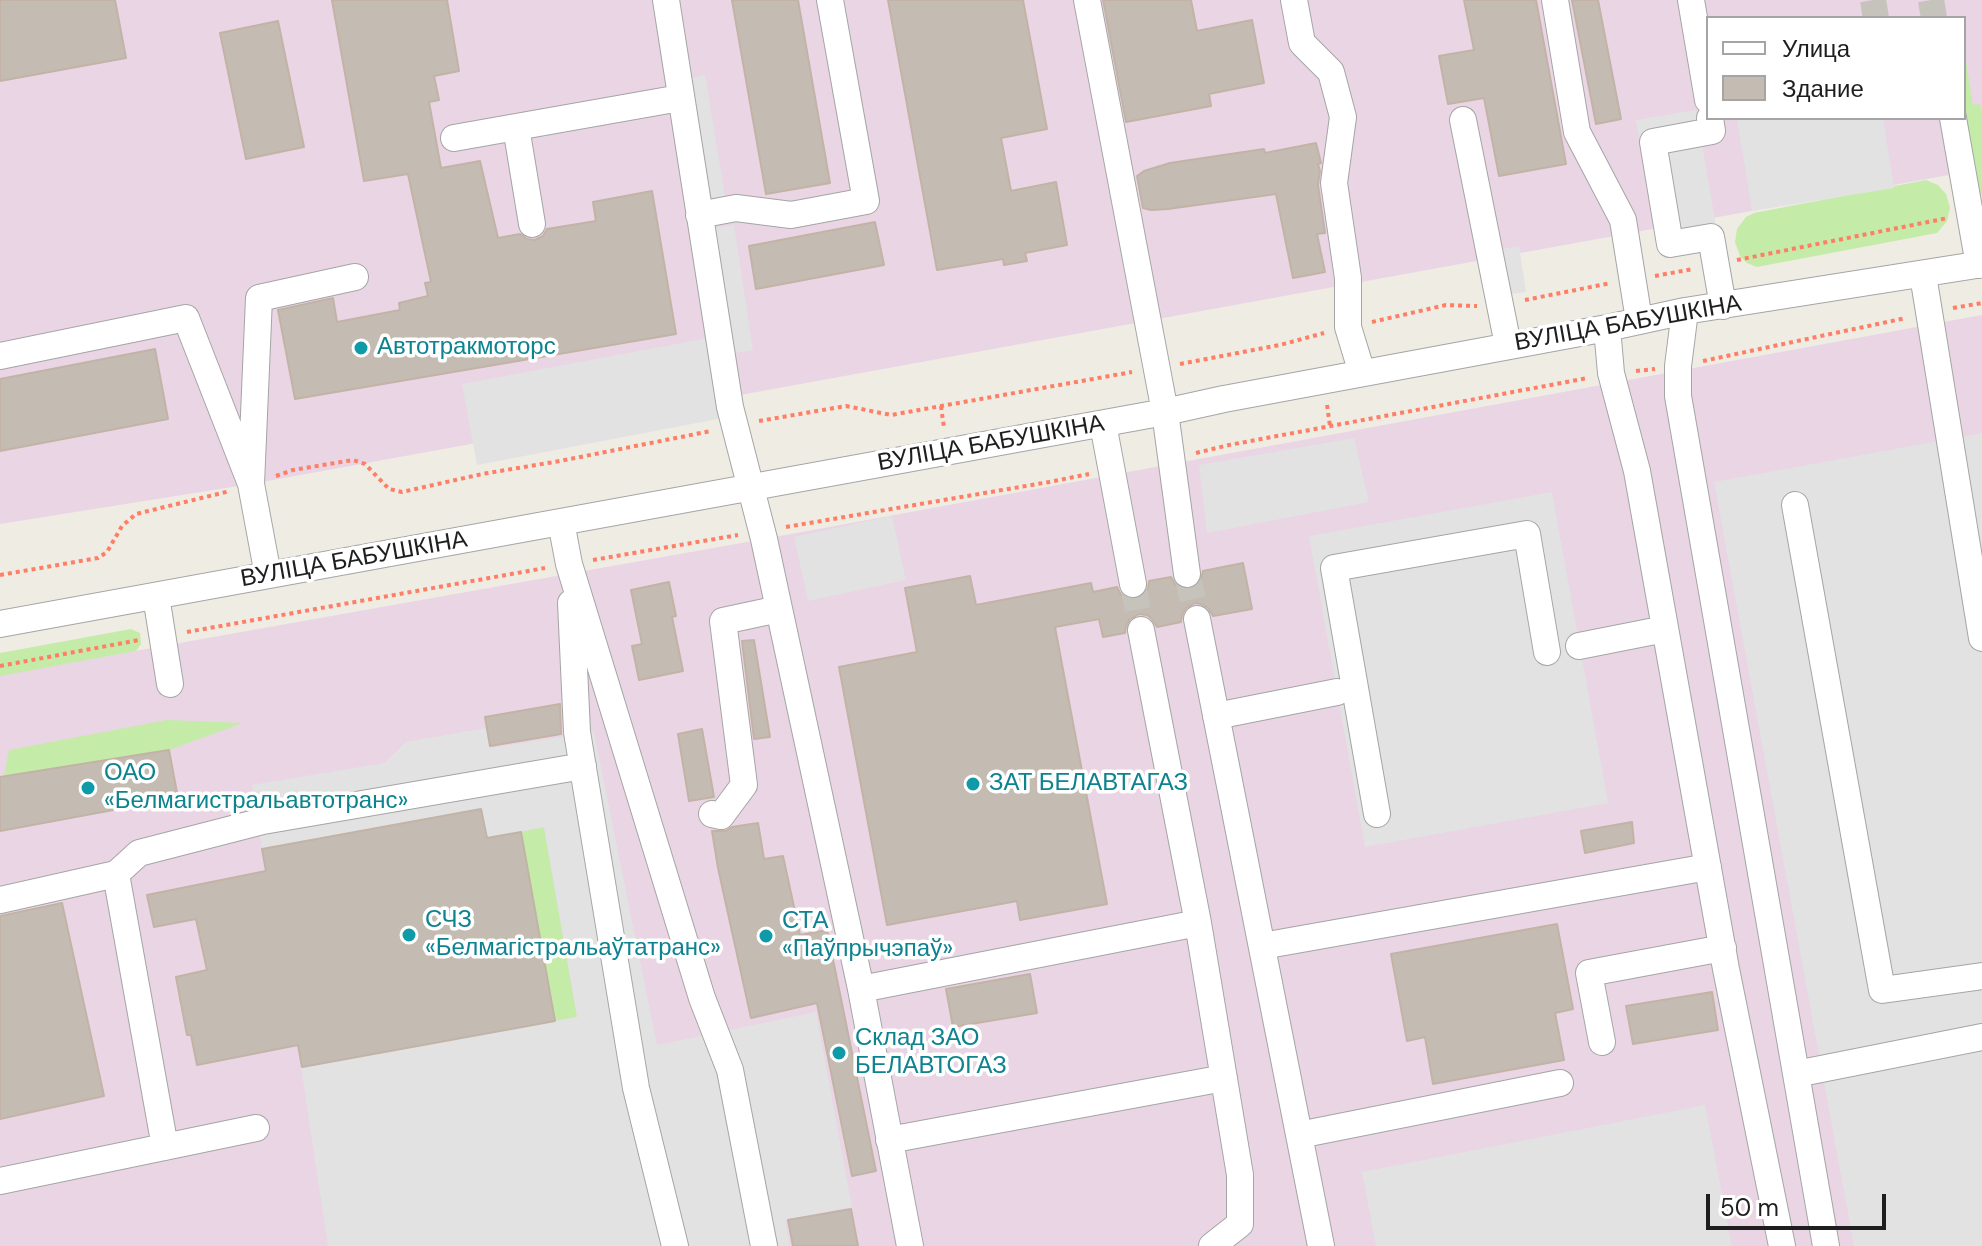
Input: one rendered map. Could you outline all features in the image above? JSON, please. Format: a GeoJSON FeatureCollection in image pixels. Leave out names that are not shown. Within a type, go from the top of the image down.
{"type":"FeatureCollection","features":[{"type":"Feature","properties":{"kind":"street"},"geometry":{"type":"LineString","coordinates":[[666,0],[730,407],[762,531],[861,989],[910,1246]]}},
{"type":"Feature","properties":{"kind":"street"},"geometry":{"type":"LineString","coordinates":[[699,215],[736,208],[791,215],[866,201],[830,0]]}},
{"type":"Feature","properties":{"kind":"street"},"geometry":{"type":"LineString","coordinates":[[1087,0],[1165,412],[1187,574]]}},
{"type":"Feature","properties":{"kind":"street"},"geometry":{"type":"LineString","coordinates":[[1294,0],[1302,43],[1331,72],[1343,117],[1334,183],[1348,278],[1348,327],[1362,373]]}},
{"type":"Feature","properties":{"kind":"street"},"geometry":{"type":"LineString","coordinates":[[1555,0],[1577,132],[1623,220],[1639,320]]}},
{"type":"Feature","properties":{"kind":"street"},"geometry":{"type":"LineString","coordinates":[[1691,0],[1706,88]]}},
{"type":"Feature","properties":{"kind":"street"},"geometry":{"type":"LineString","coordinates":[[454,138],[680,98]]}},
{"type":"Feature","properties":{"kind":"street"},"geometry":{"type":"LineString","coordinates":[[1463,120],[1508,345]]}},
{"type":"Feature","properties":{"kind":"street"},"geometry":{"type":"LineString","coordinates":[[1710,120],[1712,131],[1653,142],[1670,244],[1711,237],[1723,306]]}},
{"type":"Feature","properties":{"kind":"street"},"geometry":{"type":"LineString","coordinates":[[1953,120],[1980,264]]}},
{"type":"Feature","properties":{"kind":"street"},"geometry":{"type":"LineString","coordinates":[[516,127],[532,224]]}},
{"type":"Feature","properties":{"kind":"street","name":"ВУЛІЦА БАБУШКІНА"},"geometry":{"type":"LineString","coordinates":[[0,624],[1103,424],[1685,311],[1980,264]]}},
{"type":"Feature","properties":{"kind":"street"},"geometry":{"type":"LineString","coordinates":[[1923,275],[1982,638]]}},
{"type":"Feature","properties":{"kind":"street"},"geometry":{"type":"LineString","coordinates":[[251,484],[259,298],[355,277]]}},
{"type":"Feature","properties":{"kind":"street"},"geometry":{"type":"LineString","coordinates":[[1685,311],[1678,366],[1678,396],[1826,1246]]}},
{"type":"Feature","properties":{"kind":"street"},"geometry":{"type":"LineString","coordinates":[[0,356],[186,318],[251,484],[268,575]]}},
{"type":"Feature","properties":{"kind":"street"},"geometry":{"type":"LineString","coordinates":[[1607,328],[1611,373],[1637,471],[1723,948],[1782,1246]]}},
{"type":"Feature","properties":{"kind":"street"},"geometry":{"type":"LineString","coordinates":[[1103,424],[1133,584]]}},
{"type":"Feature","properties":{"kind":"street"},"geometry":{"type":"LineString","coordinates":[[1795,505],[1882,990],[1982,976]]}},
{"type":"Feature","properties":{"kind":"street"},"geometry":{"type":"LineString","coordinates":[[561,522],[569,564],[702,998],[730,1070],[764,1246]]}},
{"type":"Feature","properties":{"kind":"street"},"geometry":{"type":"LineString","coordinates":[[1377,814],[1334,568],[1527,534],[1547,652]]}},
{"type":"Feature","properties":{"kind":"street"},"geometry":{"type":"LineString","coordinates":[[569,564],[577,732],[636,1088],[675,1246]]}},
{"type":"Feature","properties":{"kind":"street"},"geometry":{"type":"LineString","coordinates":[[156,596],[170,684]]}},
{"type":"Feature","properties":{"kind":"street"},"geometry":{"type":"LineString","coordinates":[[712,814],[721,816],[744,785],[723,621],[779,609]]}},
{"type":"Feature","properties":{"kind":"street"},"geometry":{"type":"LineString","coordinates":[[1197,619],[1321,1246]]}},
{"type":"Feature","properties":{"kind":"street"},"geometry":{"type":"LineString","coordinates":[[1579,646],[1665,629]]}},
{"type":"Feature","properties":{"kind":"street"},"geometry":{"type":"LineString","coordinates":[[1141,630],[1198,923],[1240,1175],[1240,1224],[1212,1246]]}},
{"type":"Feature","properties":{"kind":"street"},"geometry":{"type":"LineString","coordinates":[[1216,716],[1337,692]]}},
{"type":"Feature","properties":{"kind":"street"},"geometry":{"type":"LineString","coordinates":[[0,900],[116,874],[139,853],[263,821],[583,766]]}},
{"type":"Feature","properties":{"kind":"street"},"geometry":{"type":"LineString","coordinates":[[1262,946],[1708,867]]}},
{"type":"Feature","properties":{"kind":"street"},"geometry":{"type":"LineString","coordinates":[[116,874],[165,1147]]}},
{"type":"Feature","properties":{"kind":"street"},"geometry":{"type":"LineString","coordinates":[[861,989],[1198,923]]}},
{"type":"Feature","properties":{"kind":"street"},"geometry":{"type":"LineString","coordinates":[[1602,1042],[1589,973],[1723,948]]}},
{"type":"Feature","properties":{"kind":"street"},"geometry":{"type":"LineString","coordinates":[[1796,1074],[1982,1037]]}},
{"type":"Feature","properties":{"kind":"street"},"geometry":{"type":"LineString","coordinates":[[889,1140],[1224,1078]]}},
{"type":"Feature","properties":{"kind":"street"},"geometry":{"type":"LineString","coordinates":[[1299,1135],[1560,1083]]}},
{"type":"Feature","properties":{"kind":"street"},"geometry":{"type":"LineString","coordinates":[[0,1181],[256,1128]]}},
{"type":"Feature","properties":{"kind":"path"},"geometry":{"type":"LineString","coordinates":[[0,575],[98,558],[107,552],[122,526],[136,514],[213,496],[293,470],[353,460],[365,464],[389,489],[402,492],[482,474],[846,406],[891,415],[1156,368],[1280,345],[1446,305],[1485,307],[1970,213]]}},
{"type":"Feature","properties":{"kind":"path"},"geometry":{"type":"LineString","coordinates":[[1171,459],[1229,445],[1611,373],[1678,366],[1982,303]]}},
{"type":"Feature","properties":{"kind":"path"},"geometry":{"type":"LineString","coordinates":[[0,666],[1112,469]]}},
{"type":"Feature","properties":{"kind":"shaded area"},"geometry":{"type":"Polygon","coordinates":[[[0,0],[1982,0],[1982,169],[251,484],[0,524],[0,0]]]}},
{"type":"Feature","properties":{"kind":"shaded area"},"geometry":{"type":"Polygon","coordinates":[[[705,75],[725,196],[704,199],[684,79],[705,75]]]}},
{"type":"Feature","properties":{"kind":"shaded area"},"geometry":{"type":"Polygon","coordinates":[[[1696,110],[1718,237],[1657,247],[1636,120],[1696,110]]]}},
{"type":"Feature","properties":{"kind":"shaded area"},"geometry":{"type":"Polygon","coordinates":[[[1737,120],[1883,120],[1894,188],[1752,211],[1737,120]]]}},
{"type":"Feature","properties":{"kind":"shaded area"},"geometry":{"type":"Polygon","coordinates":[[[734,225],[753,350],[734,353],[714,228],[734,225]]]}},
{"type":"Feature","properties":{"kind":"shaded area"},"geometry":{"type":"Polygon","coordinates":[[[1519,246],[1526,292],[1503,295],[1495,250],[1519,246]]]}},
{"type":"Feature","properties":{"kind":"shaded area"},"geometry":{"type":"Polygon","coordinates":[[[1982,315],[1982,1246],[0,1246],[0,675],[764,539],[1982,315]]]}},
{"type":"Feature","properties":{"kind":"shaded area"},"geometry":{"type":"Polygon","coordinates":[[[708,338],[723,418],[477,465],[462,384],[708,338]]]}},
{"type":"Feature","properties":{"kind":"shaded area"},"geometry":{"type":"Polygon","coordinates":[[[1982,433],[1982,1246],[1854,1246],[1714,482],[1982,433]]]}},
{"type":"Feature","properties":{"kind":"shaded area"},"geometry":{"type":"Polygon","coordinates":[[[1354,438],[1369,502],[1207,533],[1199,465],[1354,438]]]}},
{"type":"Feature","properties":{"kind":"shaded area"},"geometry":{"type":"Polygon","coordinates":[[[1552,492],[1608,803],[1365,847],[1309,536],[1552,492]]]}},
{"type":"Feature","properties":{"kind":"shaded area"},"geometry":{"type":"Polygon","coordinates":[[[892,516],[906,580],[808,601],[794,537],[892,516]]]}},
{"type":"Feature","properties":{"kind":"shaded area"},"geometry":{"type":"Polygon","coordinates":[[[486,728],[491,748],[594,732],[657,1045],[816,1012],[852,1207],[785,1220],[790,1246],[328,1246],[301,1067],[577,1017],[544,827],[486,838],[262,849],[252,785],[384,763],[406,742],[486,728]]]}},
{"type":"Feature","properties":{"kind":"shaded area"},"geometry":{"type":"Polygon","coordinates":[[[1705,1105],[1732,1246],[1376,1246],[1362,1172],[1705,1105]]]}},
{"type":"Feature","properties":{"kind":"green space"},"geometry":{"type":"Polygon","coordinates":[[[1966,61],[1973,105],[1980,104],[1982,112],[1982,196],[1978,190],[1966,120],[1966,61]]]}},
{"type":"Feature","properties":{"kind":"green space"},"geometry":{"type":"Polygon","coordinates":[[[1926,180],[1938,185],[1946,194],[1950,208],[1947,221],[1937,233],[1757,267],[1740,256],[1735,242],[1737,229],[1746,217],[1754,213],[1926,180]]]}},
{"type":"Feature","properties":{"kind":"green space"},"geometry":{"type":"Polygon","coordinates":[[[131,629],[140,633],[141,644],[136,651],[0,676],[0,653],[131,629]]]}},
{"type":"Feature","properties":{"kind":"green space"},"geometry":{"type":"Polygon","coordinates":[[[167,720],[243,723],[169,750],[4,776],[9,750],[167,720]]]}},
{"type":"Feature","properties":{"kind":"green space"},"geometry":{"type":"Polygon","coordinates":[[[544,827],[577,1017],[555,1021],[521,832],[544,827]]]}},
{"type":"Feature","properties":{"kind":"building"},"geometry":{"type":"Polygon","coordinates":[[[0,0],[115,0],[126,58],[0,81],[0,0]]]}},
{"type":"Feature","properties":{"kind":"building"},"geometry":{"type":"Polygon","coordinates":[[[332,0],[447,0],[459,71],[434,76],[439,100],[429,102],[441,168],[480,161],[498,238],[520,234],[535,240],[543,236],[547,229],[596,221],[593,202],[652,191],[676,334],[295,399],[278,310],[333,298],[337,322],[400,310],[399,303],[428,296],[425,283],[431,282],[408,174],[364,181],[332,0]]]}},
{"type":"Feature","properties":{"kind":"building"},"geometry":{"type":"Polygon","coordinates":[[[732,0],[798,0],[830,183],[766,194],[732,0]]]}},
{"type":"Feature","properties":{"kind":"building"},"geometry":{"type":"Polygon","coordinates":[[[888,0],[1023,0],[1047,129],[1001,138],[1011,191],[1056,182],[1067,245],[1025,253],[1027,261],[1004,265],[1003,259],[937,270],[888,0]]]}},
{"type":"Feature","properties":{"kind":"building"},"geometry":{"type":"Polygon","coordinates":[[[1103,0],[1191,0],[1197,31],[1252,20],[1264,83],[1209,94],[1211,106],[1126,122],[1103,0]]]}},
{"type":"Feature","properties":{"kind":"building"},"geometry":{"type":"Polygon","coordinates":[[[1464,0],[1536,0],[1566,164],[1499,176],[1484,98],[1448,104],[1439,56],[1474,50],[1464,0]]]}},
{"type":"Feature","properties":{"kind":"building"},"geometry":{"type":"Polygon","coordinates":[[[1572,0],[1598,0],[1621,119],[1596,124],[1572,0]]]}},
{"type":"Feature","properties":{"kind":"building"},"geometry":{"type":"Polygon","coordinates":[[[278,21],[304,147],[246,159],[220,33],[278,21]]]}},
{"type":"Feature","properties":{"kind":"building"},"geometry":{"type":"Polygon","coordinates":[[[1316,143],[1321,163],[1318,164],[1318,185],[1325,233],[1317,234],[1325,272],[1293,278],[1276,194],[1168,209],[1143,208],[1137,176],[1144,171],[1170,163],[1264,149],[1265,153],[1316,143]]]}},
{"type":"Feature","properties":{"kind":"building"},"geometry":{"type":"Polygon","coordinates":[[[875,222],[884,265],[756,289],[749,246],[875,222]]]}},
{"type":"Feature","properties":{"kind":"building"},"geometry":{"type":"Polygon","coordinates":[[[155,349],[168,419],[0,451],[0,379],[155,349]]]}},
{"type":"Feature","properties":{"kind":"building","name":"ЗАТ БЕЛАВТАГАЗ"},"geometry":{"type":"Polygon","coordinates":[[[1243,563],[1252,609],[1213,616],[1208,608],[1195,603],[1186,608],[1181,622],[1157,627],[1147,615],[1139,614],[1130,619],[1125,633],[1103,637],[1099,619],[1055,627],[1107,904],[1020,920],[1017,901],[887,925],[839,667],[917,652],[905,588],[970,576],[976,605],[1091,583],[1093,592],[1117,587],[1121,595],[1135,600],[1144,596],[1149,581],[1171,577],[1180,588],[1190,590],[1201,581],[1203,571],[1243,563]]]}},
{"type":"Feature","properties":{"kind":"building"},"geometry":{"type":"Polygon","coordinates":[[[669,582],[676,616],[672,617],[683,671],[639,680],[632,646],[642,644],[631,590],[669,582]]]}},
{"type":"Feature","properties":{"kind":"building"},"geometry":{"type":"Polygon","coordinates":[[[754,640],[770,737],[754,739],[742,641],[754,640]]]}},
{"type":"Feature","properties":{"kind":"building"},"geometry":{"type":"Polygon","coordinates":[[[560,704],[561,734],[490,746],[485,717],[560,704]]]}},
{"type":"Feature","properties":{"kind":"building"},"geometry":{"type":"Polygon","coordinates":[[[702,729],[714,797],[689,801],[678,734],[702,729]]]}},
{"type":"Feature","properties":{"kind":"building","name":"ОАО «Белмагистральавтотранс»"},"geometry":{"type":"Polygon","coordinates":[[[169,750],[178,798],[0,831],[0,777],[169,750]]]}},
{"type":"Feature","properties":{"kind":"building","name":"СЧЗ «Белмагістральаўтатранс»"},"geometry":{"type":"Polygon","coordinates":[[[481,809],[487,838],[521,832],[555,1021],[302,1067],[298,1045],[197,1065],[191,1035],[187,1035],[176,977],[207,970],[196,919],[154,927],[147,895],[266,871],[262,849],[481,809]]]}},
{"type":"Feature","properties":{"kind":"building"},"geometry":{"type":"Polygon","coordinates":[[[1632,822],[1634,843],[1585,853],[1581,831],[1632,822]]]}},
{"type":"Feature","properties":{"kind":"building"},"geometry":{"type":"Polygon","coordinates":[[[758,823],[764,859],[783,856],[800,935],[827,930],[876,1171],[852,1176],[817,1003],[751,1018],[712,831],[758,823]]]}},
{"type":"Feature","properties":{"kind":"building"},"geometry":{"type":"Polygon","coordinates":[[[62,903],[104,1096],[0,1119],[0,916],[62,903]]]}},
{"type":"Feature","properties":{"kind":"building"},"geometry":{"type":"Polygon","coordinates":[[[1557,924],[1573,1009],[1555,1013],[1564,1060],[1433,1084],[1425,1037],[1407,1041],[1391,954],[1557,924]]]}},
{"type":"Feature","properties":{"kind":"building"},"geometry":{"type":"Polygon","coordinates":[[[1030,974],[1037,1013],[953,1027],[946,989],[1030,974]]]}},
{"type":"Feature","properties":{"kind":"building"},"geometry":{"type":"Polygon","coordinates":[[[1712,992],[1718,1030],[1633,1044],[1626,1006],[1712,992]]]}},
{"type":"Feature","properties":{"kind":"building"},"geometry":{"type":"Polygon","coordinates":[[[851,1209],[858,1246],[793,1246],[788,1220],[851,1209]]]}},
{"type":"Feature","properties":{"kind":"tunnel"},"geometry":{"type":"LineString","coordinates":[[1873,0],[1876,16]]}},
{"type":"Feature","properties":{"kind":"tunnel"},"geometry":{"type":"LineString","coordinates":[[1931,0],[1934,16]]}},
{"type":"Feature","properties":{"kind":"tunnel"},"geometry":{"type":"LineString","coordinates":[[1187,574],[1197,619]]}},
{"type":"Feature","properties":{"kind":"tunnel"},"geometry":{"type":"LineString","coordinates":[[1133,584],[1141,630]]}},
{"type":"Feature","properties":{"kind":"place","name":"Автотракмоторс"},"geometry":{"type":"Point","coordinates":[361,348]}},
{"type":"Feature","properties":{"kind":"place","name":"ЗАТ БЕЛАВТАГАЗ"},"geometry":{"type":"Point","coordinates":[973,784]}},
{"type":"Feature","properties":{"kind":"place","name":"ОАО «Белмагистральавтотранс»"},"geometry":{"type":"Point","coordinates":[88,788]}},
{"type":"Feature","properties":{"kind":"place","name":"СЧЗ «Белмагістральаўтатранс»"},"geometry":{"type":"Point","coordinates":[409,935]}},
{"type":"Feature","properties":{"kind":"place","name":"СТА «Паўпрычэпаў»"},"geometry":{"type":"Point","coordinates":[766,936]}},
{"type":"Feature","properties":{"kind":"place","name":"Склад ЗАО БЕЛАВТОГАЗ"},"geometry":{"type":"Point","coordinates":[839,1053]}}]}
